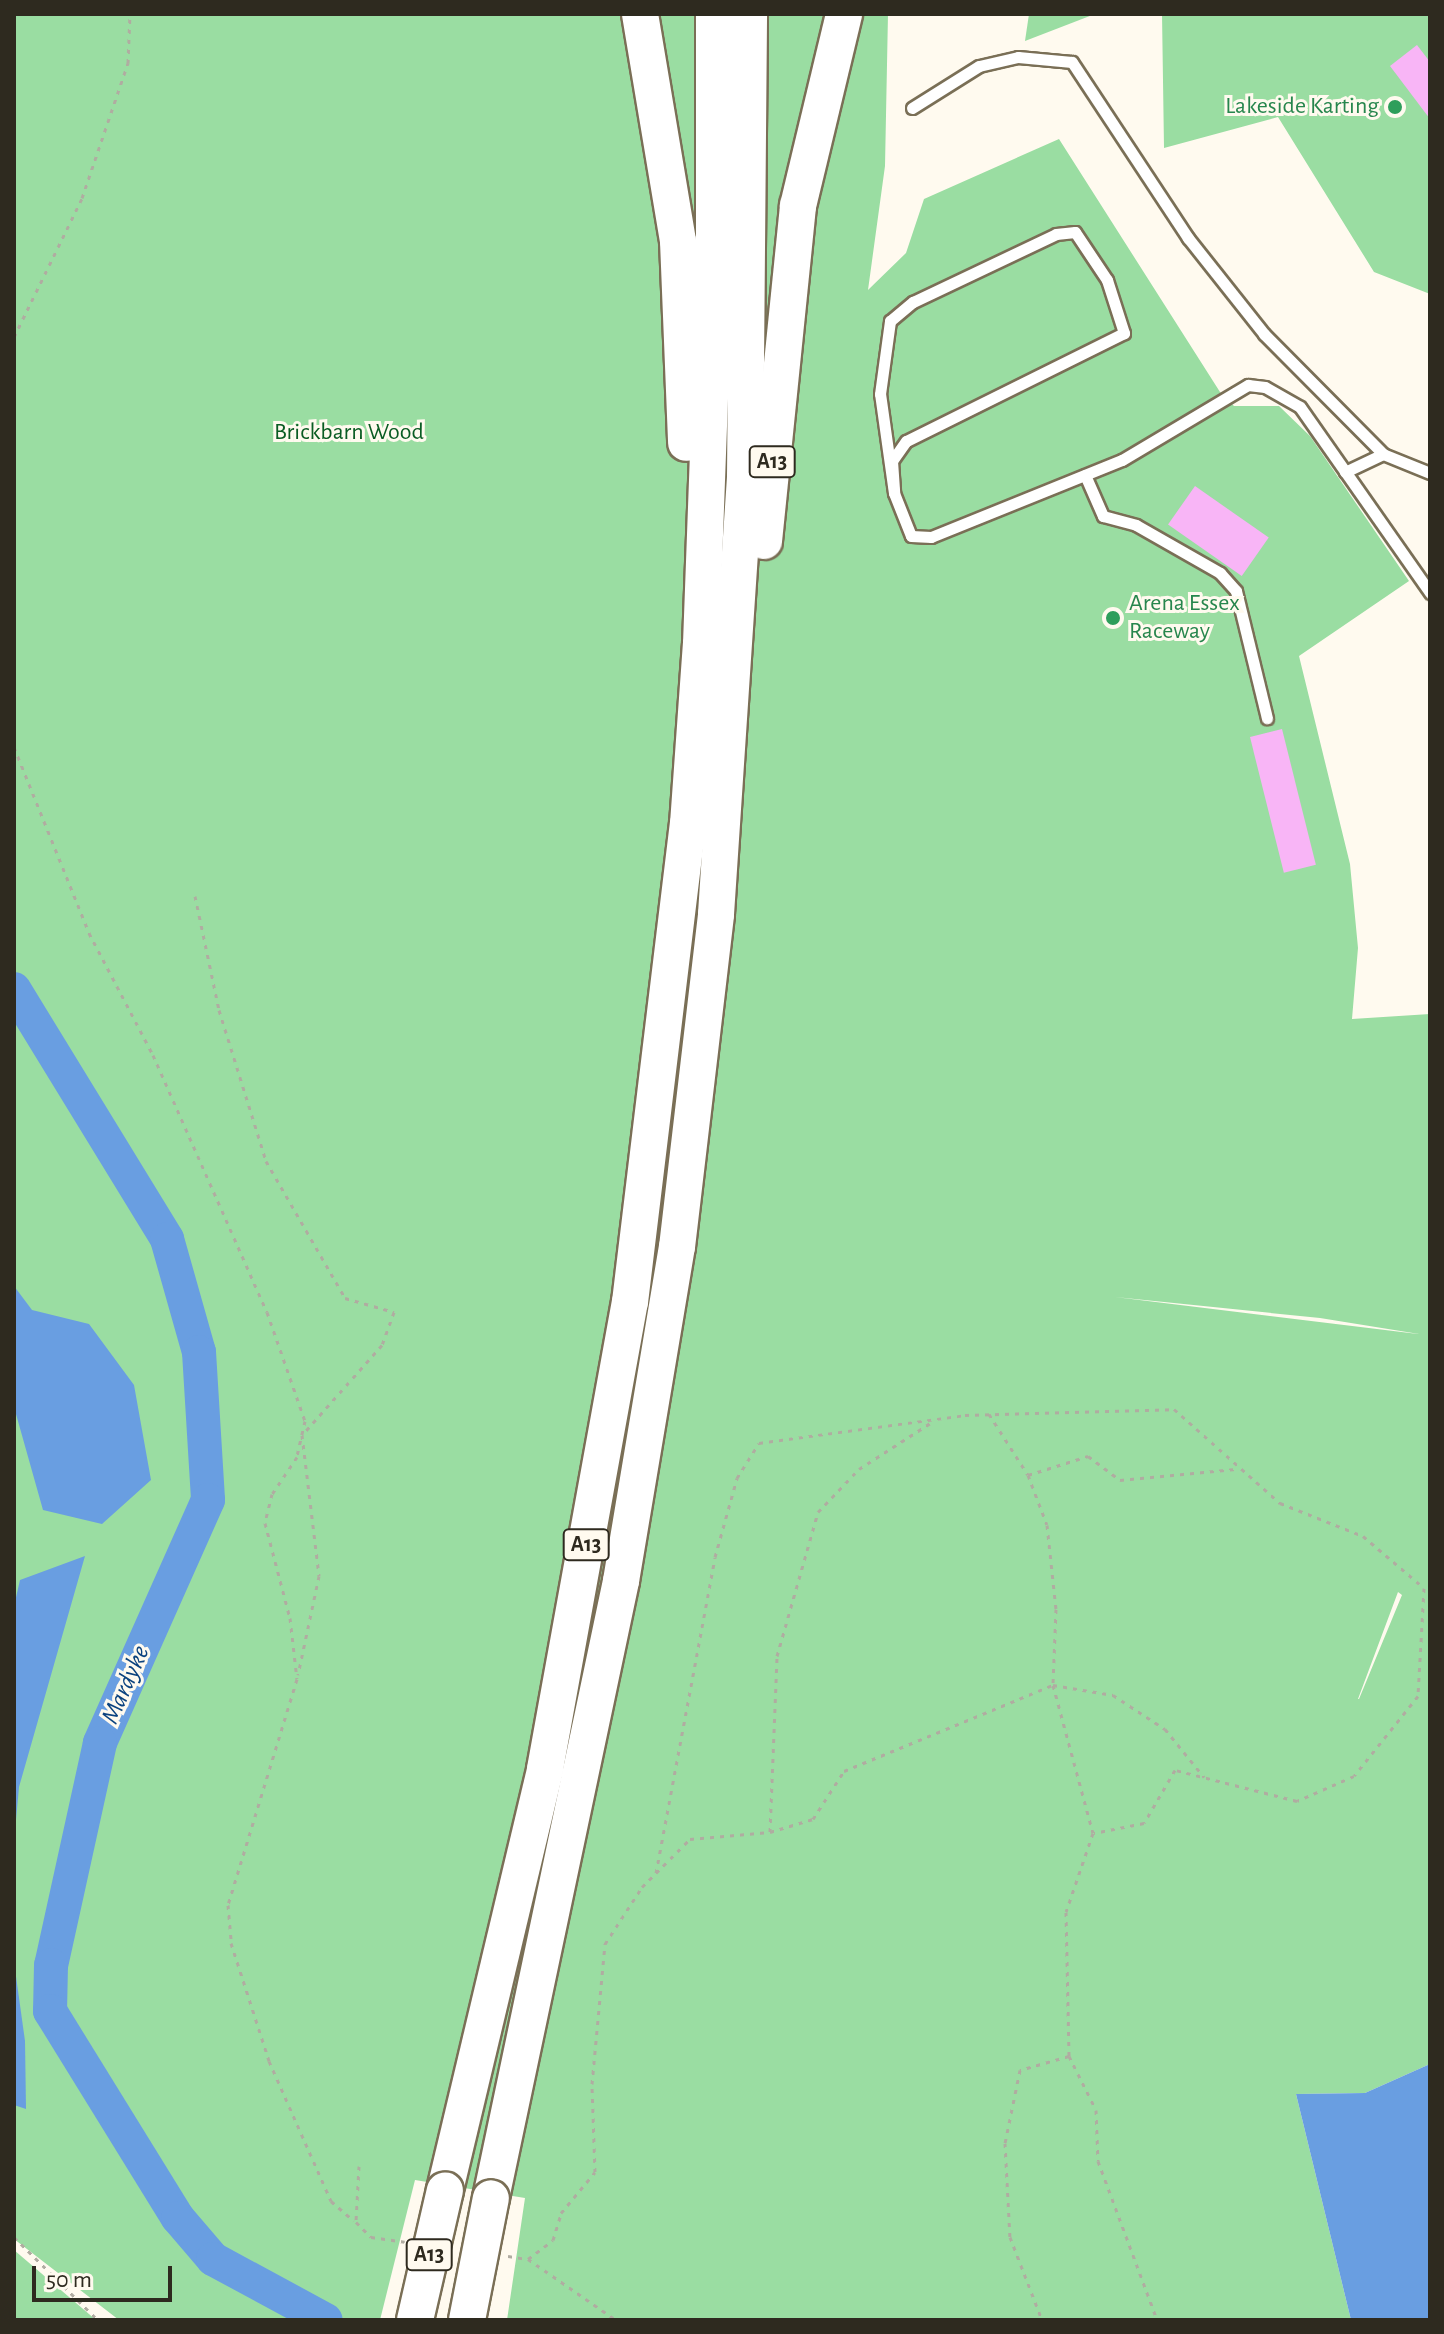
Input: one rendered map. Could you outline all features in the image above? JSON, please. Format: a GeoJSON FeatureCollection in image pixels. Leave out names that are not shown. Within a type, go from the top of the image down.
{"type":"FeatureCollection","features":[{"type":"Feature","properties":{"kind":"highway","name":"A13"},"geometry":{"type":"LineString","coordinates":[[640,14],[678,241],[685,396],[670,808],[680,892]]}},
{"type":"Feature","properties":{"kind":"highway","name":"A13"},"geometry":{"type":"LineString","coordinates":[[415,2320],[545,1769],[630,1302],[680,892],[708,496],[714,14]]}},
{"type":"Feature","properties":{"kind":"highway","name":"A13"},"geometry":{"type":"LineString","coordinates":[[467,2320],[621,1581],[677,1247],[716,914],[745,477],[749,14]]}},
{"type":"Feature","properties":{"kind":"highway","name":"A13"},"geometry":{"type":"LineString","coordinates":[[716,914],[737,812],[798,206],[844,14]]}},
{"type":"Feature","properties":{"kind":"lane"},"geometry":{"type":"LineString","coordinates":[[912,108],[979,66],[1018,57],[1072,62],[1207,262],[1264,334],[1383,454],[1430,473]]}},
{"type":"Feature","properties":{"kind":"lane"},"geometry":{"type":"LineString","coordinates":[[894,493],[892,461],[906,441],[1124,333],[1107,280],[1075,232],[1056,234],[913,302],[890,321],[880,394],[894,493],[911,536],[931,537],[1085,475],[1248,385],[1300,407],[1430,593]]}},
{"type":"Feature","properties":{"kind":"lane"},"geometry":{"type":"LineString","coordinates":[[1345,472],[1383,454]]}},
{"type":"Feature","properties":{"kind":"lane"},"geometry":{"type":"LineString","coordinates":[[1085,475],[1103,516],[1136,525],[1220,573],[1236,591],[1267,718]]}},
{"type":"Feature","properties":{"kind":"path"},"geometry":{"type":"LineString","coordinates":[[14,337],[82,198],[128,63],[130,14]]}},
{"type":"Feature","properties":{"kind":"path"},"geometry":{"type":"LineString","coordinates":[[14,747],[89,933],[153,1055],[267,1312],[305,1421],[265,1523],[290,1618],[297,1679]]}},
{"type":"Feature","properties":{"kind":"path"},"geometry":{"type":"LineString","coordinates":[[195,896],[219,1010],[266,1161],[345,1298],[394,1312],[382,1345],[302,1435],[319,1576],[297,1679],[228,1905],[231,1943],[293,2117],[331,2201],[356,2222]]}},
{"type":"Feature","properties":{"kind":"path"},"geometry":{"type":"LineString","coordinates":[[656,1873],[737,1478],[759,1443],[989,1414],[1174,1409],[1235,1469],[1280,1503],[1363,1536],[1424,1588],[1418,1696],[1354,1776],[1297,1801],[1175,1770],[1144,1823],[1093,1833]]}},
{"type":"Feature","properties":{"kind":"path"},"geometry":{"type":"LineString","coordinates":[[989,1414],[1028,1475],[1047,1525],[1056,1609],[1053,1685],[1093,1833],[1066,1912],[1069,2056],[1096,2110],[1098,2161],[1157,2320]]}},
{"type":"Feature","properties":{"kind":"path"},"geometry":{"type":"LineString","coordinates":[[770,1832],[777,1656],[818,1512],[859,1469],[935,1420]]}},
{"type":"Feature","properties":{"kind":"path"},"geometry":{"type":"LineString","coordinates":[[1028,1475],[1088,1456],[1120,1480],[1235,1469]]}},
{"type":"Feature","properties":{"kind":"path"},"geometry":{"type":"LineString","coordinates":[[561,2213],[595,2172],[592,2084],[605,1944],[656,1873],[690,1839],[770,1832],[813,1819],[844,1771],[984,1719],[1053,1685],[1113,1695],[1165,1729],[1204,1778]]}},
{"type":"Feature","properties":{"kind":"path"},"geometry":{"type":"LineString","coordinates":[[1042,2320],[1010,2237],[1005,2143],[1020,2070],[1069,2056]]}},
{"type":"Feature","properties":{"kind":"path"},"geometry":{"type":"LineString","coordinates":[[14,2237],[98,2320]]}},
{"type":"Feature","properties":{"kind":"path"},"geometry":{"type":"LineString","coordinates":[[528,2259],[616,2320]]}},
{"type":"Feature","properties":{"kind":"green space","name":"Brickbarn Wood"},"geometry":{"type":"Polygon","coordinates":[[[14,14],[888,14],[885,166],[868,290],[906,253],[924,199],[1059,139],[1220,392],[1234,406],[1279,406],[1310,436],[1409,581],[1299,656],[1350,864],[1358,948],[1352,1019],[1430,1014],[1430,2064],[1365,2093],[1296,2094],[1351,2320],[507,2320],[525,2198],[415,2180],[380,2320],[119,2320],[14,2239],[14,14]],[[1115,1297],[1418,1334],[1419,1334],[1320,1318],[1115,1297]],[[1398,1592],[1358,1699],[1402,1595],[1398,1592]]]}},
{"type":"Feature","properties":{"kind":"green space"},"geometry":{"type":"Polygon","coordinates":[[[1029,14],[1095,14],[1025,41],[1029,14]]]}},
{"type":"Feature","properties":{"kind":"green space"},"geometry":{"type":"Polygon","coordinates":[[[1162,14],[1430,14],[1430,294],[1374,272],[1278,117],[1164,148],[1162,14]]]}},
{"type":"Feature","properties":{"kind":"green space"},"geometry":{"type":"Polygon","coordinates":[[[14,2250],[96,2320],[14,2320],[14,2250]]]}},
{"type":"Feature","properties":{"kind":"water"},"geometry":{"type":"Polygon","coordinates":[[[14,1286],[32,1310],[89,1324],[134,1385],[151,1480],[102,1524],[43,1510],[14,1407],[14,1286]]]}},
{"type":"Feature","properties":{"kind":"water"},"geometry":{"type":"Polygon","coordinates":[[[85,1556],[19,1787],[14,1842],[14,1606],[20,1580],[85,1556]]]}},
{"type":"Feature","properties":{"kind":"water"},"geometry":{"type":"Polygon","coordinates":[[[14,1962],[25,2041],[26,2109],[14,2105],[14,1962]]]}},
{"type":"Feature","properties":{"kind":"water"},"geometry":{"type":"Polygon","coordinates":[[[1430,2064],[1430,2320],[1351,2320],[1296,2094],[1365,2093],[1430,2064]]]}},
{"type":"Feature","properties":{"kind":"building"},"geometry":{"type":"Polygon","coordinates":[[[1417,45],[1430,62],[1430,119],[1390,66],[1417,45]]]}},
{"type":"Feature","properties":{"kind":"building"},"geometry":{"type":"Polygon","coordinates":[[[1195,486],[1269,538],[1242,576],[1168,525],[1195,486]]]}},
{"type":"Feature","properties":{"kind":"building"},"geometry":{"type":"Polygon","coordinates":[[[1282,729],[1316,865],[1284,873],[1250,737],[1282,729]]]}},
{"type":"Feature","properties":{"kind":"waterway","name":"Mardyke"},"geometry":{"type":"LineString","coordinates":[[14,989],[167,1239],[199,1352],[208,1500],[100,1743],[51,1965],[50,2011],[178,2218],[213,2259],[326,2320]]}},
{"type":"Feature","properties":{"kind":"place","name":"Lakeside Karting"},"geometry":{"type":"Point","coordinates":[1395,107]}},
{"type":"Feature","properties":{"kind":"place","name":"Arena Essex Raceway"},"geometry":{"type":"Point","coordinates":[1113,618]}}]}
